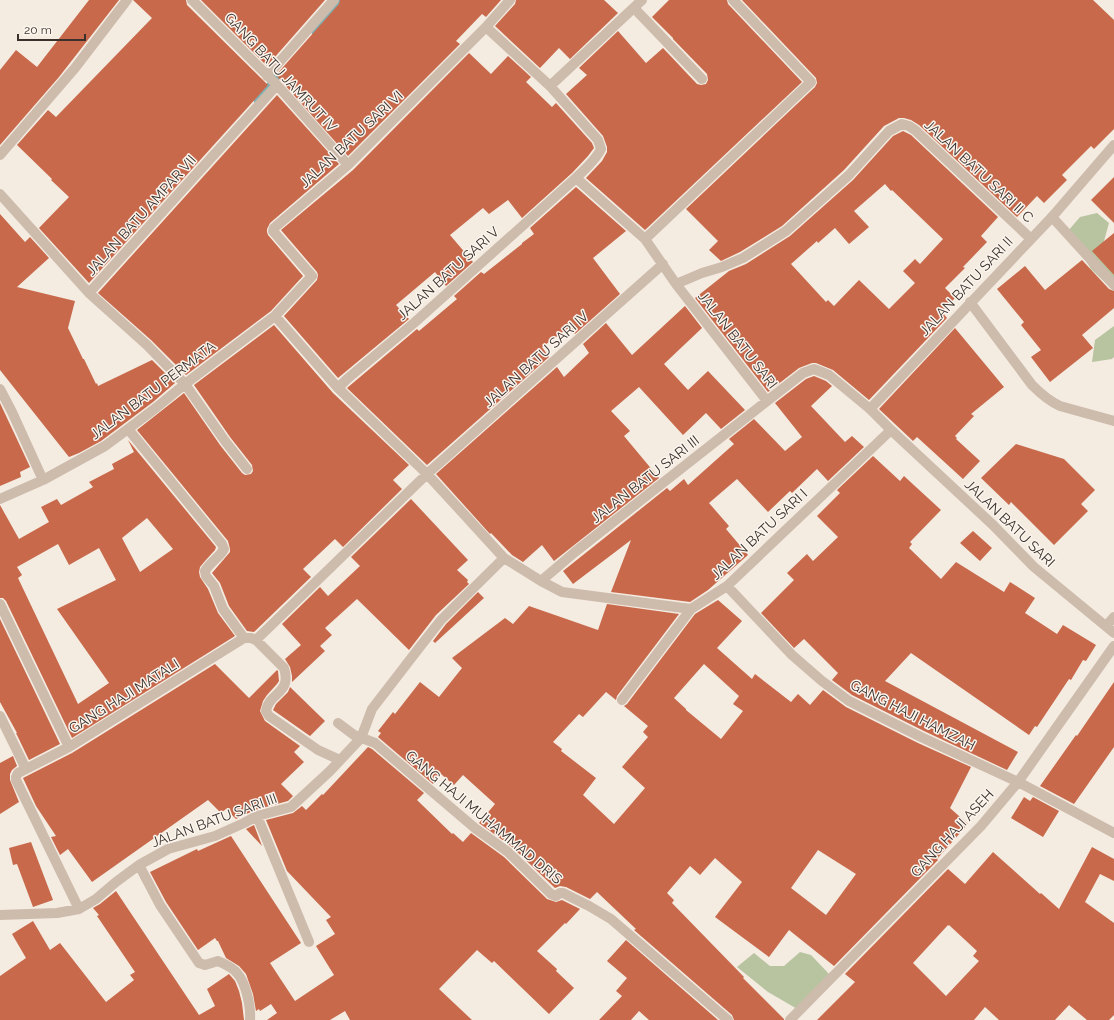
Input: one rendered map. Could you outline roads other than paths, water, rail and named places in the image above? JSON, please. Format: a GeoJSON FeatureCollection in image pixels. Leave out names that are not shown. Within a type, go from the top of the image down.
{"type":"FeatureCollection","features":[{"type":"Feature","properties":{"kind":"street"},"geometry":{"type":"LineString","coordinates":[[0,155],[75,68],[127,0]]}},
{"type":"Feature","properties":{"kind":"street","name":"GANG BATU JAMRUT IV"},"geometry":{"type":"LineString","coordinates":[[192,0],[268,76],[348,165]]}},
{"type":"Feature","properties":{"kind":"street"},"geometry":{"type":"LineString","coordinates":[[268,76],[334,0]]}},
{"type":"Feature","properties":{"kind":"street","name":"JALAN BATU SARI VI"},"geometry":{"type":"LineString","coordinates":[[275,316],[312,276],[273,229],[348,165],[486,27],[510,0]]}},
{"type":"Feature","properties":{"kind":"street"},"geometry":{"type":"LineString","coordinates":[[550,86],[642,0]]}},
{"type":"Feature","properties":{"kind":"street"},"geometry":{"type":"LineString","coordinates":[[645,239],[811,82],[733,0]]}},
{"type":"Feature","properties":{"kind":"street"},"geometry":{"type":"LineString","coordinates":[[634,8],[702,79]]}},
{"type":"Feature","properties":{"kind":"street"},"geometry":{"type":"LineString","coordinates":[[486,27],[550,86],[598,140],[601,149],[592,162],[576,178]]}},
{"type":"Feature","properties":{"kind":"street","name":"JALAN BATU AMPAR VII"},"geometry":{"type":"LineString","coordinates":[[247,469],[185,384],[146,345],[89,293],[276,85]]}},
{"type":"Feature","properties":{"kind":"street","name":"JALAN BATU SARI II C"},"geometry":{"type":"LineString","coordinates":[[676,284],[743,258],[786,231],[849,175],[889,131],[902,124],[915,130],[1030,238]]}},
{"type":"Feature","properties":{"kind":"street","name":"JALAN BATU SARI II"},"geometry":{"type":"LineString","coordinates":[[870,409],[1030,238],[1052,217],[1114,145]]}},
{"type":"Feature","properties":{"kind":"street","name":"JALAN BATU SARI"},"geometry":{"type":"LineString","coordinates":[[576,178],[645,239],[676,284],[767,401],[803,373],[814,369],[829,375],[870,409],[993,525],[1034,568],[1110,630]]}},
{"type":"Feature","properties":{"kind":"street","name":"JALAN BATU SARI V"},"geometry":{"type":"LineString","coordinates":[[338,388],[414,323],[576,178]]}},
{"type":"Feature","properties":{"kind":"street"},"geometry":{"type":"LineString","coordinates":[[0,194],[89,293]]}},
{"type":"Feature","properties":{"kind":"street"},"geometry":{"type":"LineString","coordinates":[[1052,217],[1114,285]]}},
{"type":"Feature","properties":{"kind":"street","name":"JALAN BATU SARI IV"},"geometry":{"type":"LineString","coordinates":[[256,640],[427,474],[663,264]]}},
{"type":"Feature","properties":{"kind":"street"},"geometry":{"type":"LineString","coordinates":[[970,302],[1032,385],[1042,395],[1052,403],[1114,422]]}},
{"type":"Feature","properties":{"kind":"street"},"geometry":{"type":"LineString","coordinates":[[275,316],[338,388],[427,474],[504,558],[562,592],[691,609]]}},
{"type":"Feature","properties":{"kind":"street","name":"JALAN BATU PERMATA"},"geometry":{"type":"LineString","coordinates":[[0,499],[43,480],[105,446],[275,316]]}},
{"type":"Feature","properties":{"kind":"street"},"geometry":{"type":"LineString","coordinates":[[0,389],[43,480]]}},
{"type":"Feature","properties":{"kind":"street","name":"JALAN BATU SARI III"},"geometry":{"type":"LineString","coordinates":[[541,581],[575,552],[767,401]]}},
{"type":"Feature","properties":{"kind":"street"},"geometry":{"type":"LineString","coordinates":[[128,429],[222,544],[224,549],[222,553],[208,566],[205,571],[206,576],[214,586],[223,609],[244,638],[256,640],[284,668],[284,688],[267,705],[266,711],[269,716],[318,750],[336,758]]}},
{"type":"Feature","properties":{"kind":"street","name":"JALAN BATU SARI I"},"geometry":{"type":"LineString","coordinates":[[622,700],[691,609],[727,586],[891,430]]}},
{"type":"Feature","properties":{"kind":"street","name":"JALAN BATU SARI III"},"geometry":{"type":"LineString","coordinates":[[0,915],[57,913],[79,909],[96,899],[139,865],[168,849],[215,836],[257,816],[291,806],[330,770],[336,758],[357,736],[372,709],[441,620],[504,558]]}},
{"type":"Feature","properties":{"kind":"street","name":"GANG HAJI HAMZAH"},"geometry":{"type":"LineString","coordinates":[[727,586],[792,655],[822,681],[849,701],[914,734],[1018,782],[1114,833]]}},
{"type":"Feature","properties":{"kind":"street","name":"GANG HAJI MATALI"},"geometry":{"type":"LineString","coordinates":[[0,604],[69,747],[244,638]]}},
{"type":"Feature","properties":{"kind":"street"},"geometry":{"type":"LineString","coordinates":[[1110,630],[1114,617]]}},
{"type":"Feature","properties":{"kind":"street","name":"GANG HAJI ASEH"},"geometry":{"type":"LineString","coordinates":[[790,1020],[981,826],[1018,782],[1114,646]]}},
{"type":"Feature","properties":{"kind":"street"},"geometry":{"type":"LineString","coordinates":[[0,716],[26,769]]}},
{"type":"Feature","properties":{"kind":"street"},"geometry":{"type":"LineString","coordinates":[[338,723],[357,736]]}},
{"type":"Feature","properties":{"kind":"street","name":"GANG HAJI MUHAMMAD DRIS"},"geometry":{"type":"LineString","coordinates":[[357,736],[375,743],[476,828],[508,852],[550,894],[556,896],[563,893],[611,919],[728,1020]]}},
{"type":"Feature","properties":{"kind":"street"},"geometry":{"type":"LineString","coordinates":[[69,747],[18,773],[16,780],[79,909]]}},
{"type":"Feature","properties":{"kind":"street"},"geometry":{"type":"LineString","coordinates":[[257,816],[309,942]]}},
{"type":"Feature","properties":{"kind":"street"},"geometry":{"type":"LineString","coordinates":[[139,865],[160,905],[199,963],[205,965],[218,961],[237,972],[244,984],[251,1011],[250,1020]]}},
{"type":"Feature","properties":{"kind":"waterway"},"geometry":{"type":"LineString","coordinates":[[315,32],[341,0]]}},
{"type":"Feature","properties":{"kind":"waterway"},"geometry":{"type":"LineString","coordinates":[[257,100],[276,78]]}}]}
